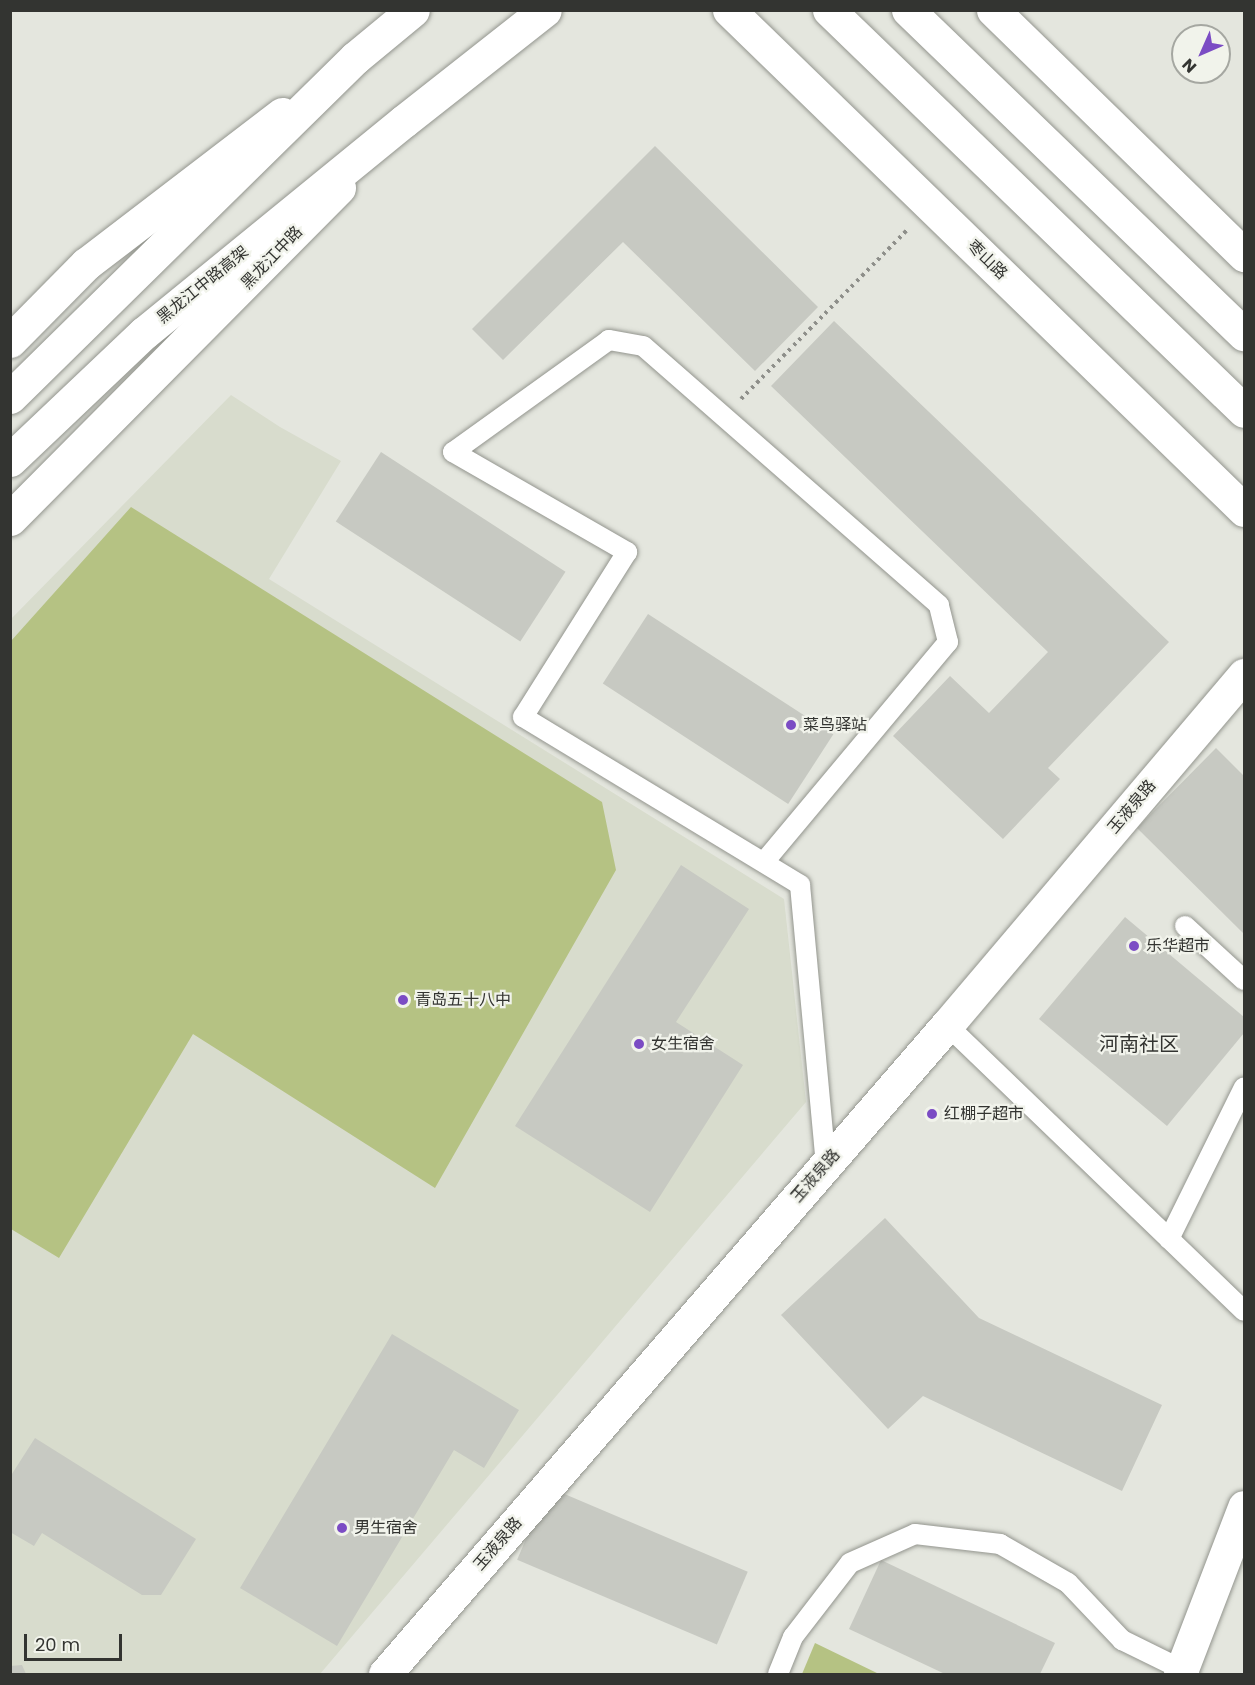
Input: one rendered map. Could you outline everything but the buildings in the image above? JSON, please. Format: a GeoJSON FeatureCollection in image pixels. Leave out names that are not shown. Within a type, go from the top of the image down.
{"type":"FeatureCollection","features":[{"type":"Feature","properties":{"kind":"main road"},"geometry":{"type":"LineString","coordinates":[[10,341],[86,264],[356,58],[413,10]]}},
{"type":"Feature","properties":{"kind":"main road","name":"黑龙江中路"},"geometry":{"type":"LineString","coordinates":[[10,519],[241,290],[404,121],[544,10]]}},
{"type":"Feature","properties":{"kind":"main road","name":"枣山路"},"geometry":{"type":"LineString","coordinates":[[729,10],[1245,510]]}},
{"type":"Feature","properties":{"kind":"main road"},"geometry":{"type":"LineString","coordinates":[[829,10],[1245,411]]}},
{"type":"Feature","properties":{"kind":"main road"},"geometry":{"type":"LineString","coordinates":[[908,10],[1245,334]]}},
{"type":"Feature","properties":{"kind":"main road"},"geometry":{"type":"LineString","coordinates":[[993,10],[1245,255]]}},
{"type":"Feature","properties":{"kind":"main road"},"geometry":{"type":"LineString","coordinates":[[10,397],[356,58]]}},
{"type":"Feature","properties":{"kind":"main road","name":"黑龙江中路高架"},"geometry":{"type":"LineString","coordinates":[[10,460],[144,333],[404,121]]}},
{"type":"Feature","properties":{"kind":"main road","name":"玉液泉路"},"geometry":{"type":"LineString","coordinates":[[392,1673],[1245,675]]}},
{"type":"Feature","properties":{"kind":"main road"},"geometry":{"type":"LineString","coordinates":[[1185,1673],[1245,1507]]}},
{"type":"Feature","properties":{"kind":"lane"},"geometry":{"type":"LineString","coordinates":[[764,862],[948,642],[939,605],[643,346],[609,340],[453,452],[627,552],[524,717],[800,885],[826,1165]]}},
{"type":"Feature","properties":{"kind":"lane"},"geometry":{"type":"LineString","coordinates":[[1185,926],[1245,980]]}},
{"type":"Feature","properties":{"kind":"lane"},"geometry":{"type":"LineString","coordinates":[[947,1025],[1245,1311]]}},
{"type":"Feature","properties":{"kind":"lane"},"geometry":{"type":"LineString","coordinates":[[1169,1239],[1245,1087]]}},
{"type":"Feature","properties":{"kind":"lane"},"geometry":{"type":"LineString","coordinates":[[778,1674],[793,1637],[850,1563],[915,1534],[1000,1544],[1068,1583],[1122,1640],[1185,1673]]}},
{"type":"Feature","properties":{"kind":"path"},"geometry":{"type":"LineString","coordinates":[[724,417],[931,206]]}},
{"type":"Feature","properties":{"kind":"shaded area","name":"青岛五十八中"},"geometry":{"type":"Polygon","coordinates":[[[231,395],[280,427],[341,461],[269,579],[784,899],[806,1102],[320,1674],[11,1674],[11,619],[231,395]]]}},
{"type":"Feature","properties":{"kind":"green space"},"geometry":{"type":"Polygon","coordinates":[[[131,507],[602,802],[616,870],[435,1188],[193,1034],[59,1258],[11,1229],[11,641],[131,507]]]}},
{"type":"Feature","properties":{"kind":"green space"},"geometry":{"type":"Polygon","coordinates":[[[815,1643],[879,1674],[802,1674],[815,1643]]]}},
{"type":"Feature","properties":{"kind":"place","name":"菜鸟驿站"},"geometry":{"type":"Point","coordinates":[791,725]}},
{"type":"Feature","properties":{"kind":"place","name":"乐华超市"},"geometry":{"type":"Point","coordinates":[1134,946]}},
{"type":"Feature","properties":{"kind":"place","name":"青岛五十八中"},"geometry":{"type":"Point","coordinates":[403,1000]}},
{"type":"Feature","properties":{"kind":"place","name":"女生宿舍"},"geometry":{"type":"Point","coordinates":[639,1044]}},
{"type":"Feature","properties":{"kind":"place","name":"红棚子超市"},"geometry":{"type":"Point","coordinates":[932,1114]}},
{"type":"Feature","properties":{"kind":"place","name":"男生宿舍"},"geometry":{"type":"Point","coordinates":[342,1528]}},
{"type":"Feature","properties":{"kind":"district","name":"河南社区"},"geometry":{"type":"Point","coordinates":[1139,1044]}}]}
